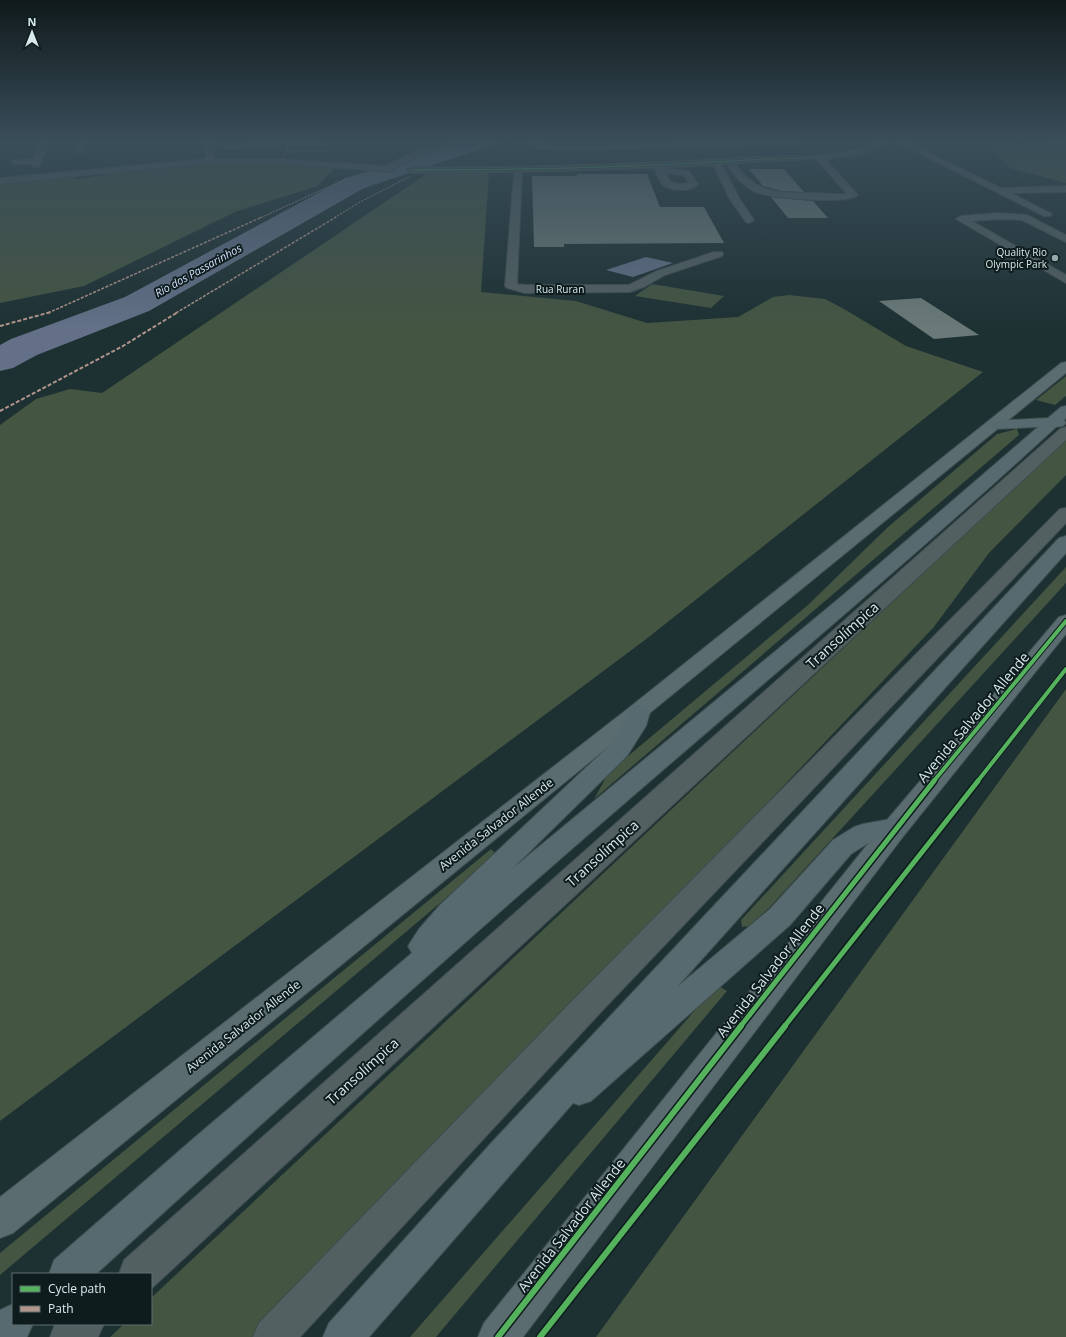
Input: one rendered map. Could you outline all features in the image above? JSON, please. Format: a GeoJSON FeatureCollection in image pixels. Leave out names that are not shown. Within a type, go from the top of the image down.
{"type":"FeatureCollection","features":[{"type":"Feature","properties":{"kind":"highway"},"geometry":{"type":"LineString","coordinates":[[995,424],[1062,422]]}},
{"type":"Feature","properties":{"kind":"highway"},"geometry":{"type":"LineString","coordinates":[[69,1273],[218,1138],[407,973],[1062,422]]}},
{"type":"Feature","properties":{"kind":"highway"},"geometry":{"type":"LineString","coordinates":[[343,1337],[505,1153],[1066,542]]}},
{"type":"Feature","properties":{"kind":"highway"},"geometry":{"type":"LineString","coordinates":[[407,973],[424,944],[453,911],[562,803],[610,760],[630,736],[636,723],[638,712]]}},
{"type":"Feature","properties":{"kind":"highway"},"geometry":{"type":"LineString","coordinates":[[505,1153],[780,917],[842,847],[863,834],[896,827]]}},
{"type":"Feature","properties":{"kind":"highway"},"geometry":{"type":"LineString","coordinates":[[0,1336],[12,1325]]}},
{"type":"Feature","properties":{"kind":"main road","name":"Avenida Salvador Allende"},"geometry":{"type":"LineString","coordinates":[[0,1220],[638,712],[1066,366]]}},
{"type":"Feature","properties":{"kind":"main road","name":"Avenida Salvador Allende"},"geometry":{"type":"LineString","coordinates":[[498,1337],[896,827],[1066,621]]}},
{"type":"Feature","properties":{"kind":"street","name":"Rua Ruran"},"geometry":{"type":"LineString","coordinates":[[516,204],[511,286],[525,289],[630,288],[640,285],[661,273],[718,254]]}},
{"type":"Feature","properties":{"kind":"street"},"geometry":{"type":"LineString","coordinates":[[738,204],[749,220]]}},
{"type":"Feature","properties":{"kind":"street"},"geometry":{"type":"LineString","coordinates":[[1027,204],[1057,219]]}},
{"type":"Feature","properties":{"kind":"street"},"geometry":{"type":"LineString","coordinates":[[1064,278],[962,219],[1019,216],[1066,239]]}},
{"type":"Feature","properties":{"kind":"street","name":"Transolímpica"},"geometry":{"type":"LineString","coordinates":[[139,1273],[1062,422]]}},
{"type":"Feature","properties":{"kind":"street"},"geometry":{"type":"LineString","coordinates":[[273,1337],[589,1004],[1066,513]]}},
{"type":"Feature","properties":{"kind":"street"},"geometry":{"type":"LineString","coordinates":[[70,1337],[83,1325]]}},
{"type":"Feature","properties":{"kind":"green space"},"geometry":{"type":"Polygon","coordinates":[[[0,204],[258,204],[237,211],[84,286],[0,303],[0,204]]]}},
{"type":"Feature","properties":{"kind":"green space"},"geometry":{"type":"Polygon","coordinates":[[[381,204],[487,204],[481,292],[576,301],[647,323],[738,317],[773,297],[789,295],[825,299],[906,346],[983,372],[645,640],[0,1121],[0,425],[36,399],[70,389],[102,393],[381,204]]]}},
{"type":"Feature","properties":{"kind":"green space"},"geometry":{"type":"Polygon","coordinates":[[[652,284],[724,296],[711,308],[635,296],[652,284]]]}},
{"type":"Feature","properties":{"kind":"green space"},"geometry":{"type":"Polygon","coordinates":[[[1066,376],[1066,396],[1055,405],[1036,400],[1066,376]]]}},
{"type":"Feature","properties":{"kind":"green space"},"geometry":{"type":"Polygon","coordinates":[[[1017,429],[1019,435],[594,799],[609,772],[808,605],[888,527],[997,434],[1017,429]]]}},
{"type":"Feature","properties":{"kind":"green space"},"geometry":{"type":"Polygon","coordinates":[[[1066,439],[1066,475],[989,553],[933,628],[262,1337],[110,1337],[123,1325],[152,1325],[152,1297],[1066,439]]]}},
{"type":"Feature","properties":{"kind":"green space"},"geometry":{"type":"Polygon","coordinates":[[[1066,567],[1066,583],[769,908],[749,926],[742,927],[741,920],[1066,567]]]}},
{"type":"Feature","properties":{"kind":"green space"},"geometry":{"type":"Polygon","coordinates":[[[1066,689],[1066,1337],[596,1337],[1066,689]]]}},
{"type":"Feature","properties":{"kind":"green space"},"geometry":{"type":"Polygon","coordinates":[[[491,849],[497,855],[0,1275],[0,1253],[491,849]]]}},
{"type":"Feature","properties":{"kind":"green space"},"geometry":{"type":"Polygon","coordinates":[[[717,985],[727,991],[436,1337],[410,1337],[717,985]]]}},
{"type":"Feature","properties":{"kind":"water"},"geometry":{"type":"Polygon","coordinates":[[[646,257],[673,263],[633,277],[606,270],[646,257]]]}},
{"type":"Feature","properties":{"kind":"building"},"geometry":{"type":"Polygon","coordinates":[[[533,204],[659,204],[660,207],[704,207],[724,243],[564,244],[564,247],[534,247],[533,204]]]}},
{"type":"Feature","properties":{"kind":"building"},"geometry":{"type":"Polygon","coordinates":[[[777,204],[816,204],[828,218],[788,218],[777,204]]]}},
{"type":"Feature","properties":{"kind":"building"},"geometry":{"type":"Polygon","coordinates":[[[921,298],[979,335],[934,339],[879,301],[921,298]]]}},
{"type":"Feature","properties":{"kind":"waterway","name":"Rio dos Passarinhos"},"geometry":{"type":"LineString","coordinates":[[0,360],[24,347],[137,304],[316,204]]}},
{"type":"Feature","properties":{"kind":"marked path"},"geometry":{"type":"LineString","coordinates":[[0,326],[45,315],[290,204]]}},
{"type":"Feature","properties":{"kind":"marked path"},"geometry":{"type":"LineString","coordinates":[[0,411],[123,346],[356,204]]}},
{"type":"Feature","properties":{"kind":"cycle path"},"geometry":{"type":"LineString","coordinates":[[498,1337],[896,827],[1066,621]]}},
{"type":"Feature","properties":{"kind":"cycle path"},"geometry":{"type":"LineString","coordinates":[[540,1337],[1066,669]]}},
{"type":"Feature","properties":{"kind":"place","name":"Quality Rio Olympic Park"},"geometry":{"type":"Point","coordinates":[1055,258]}}]}
